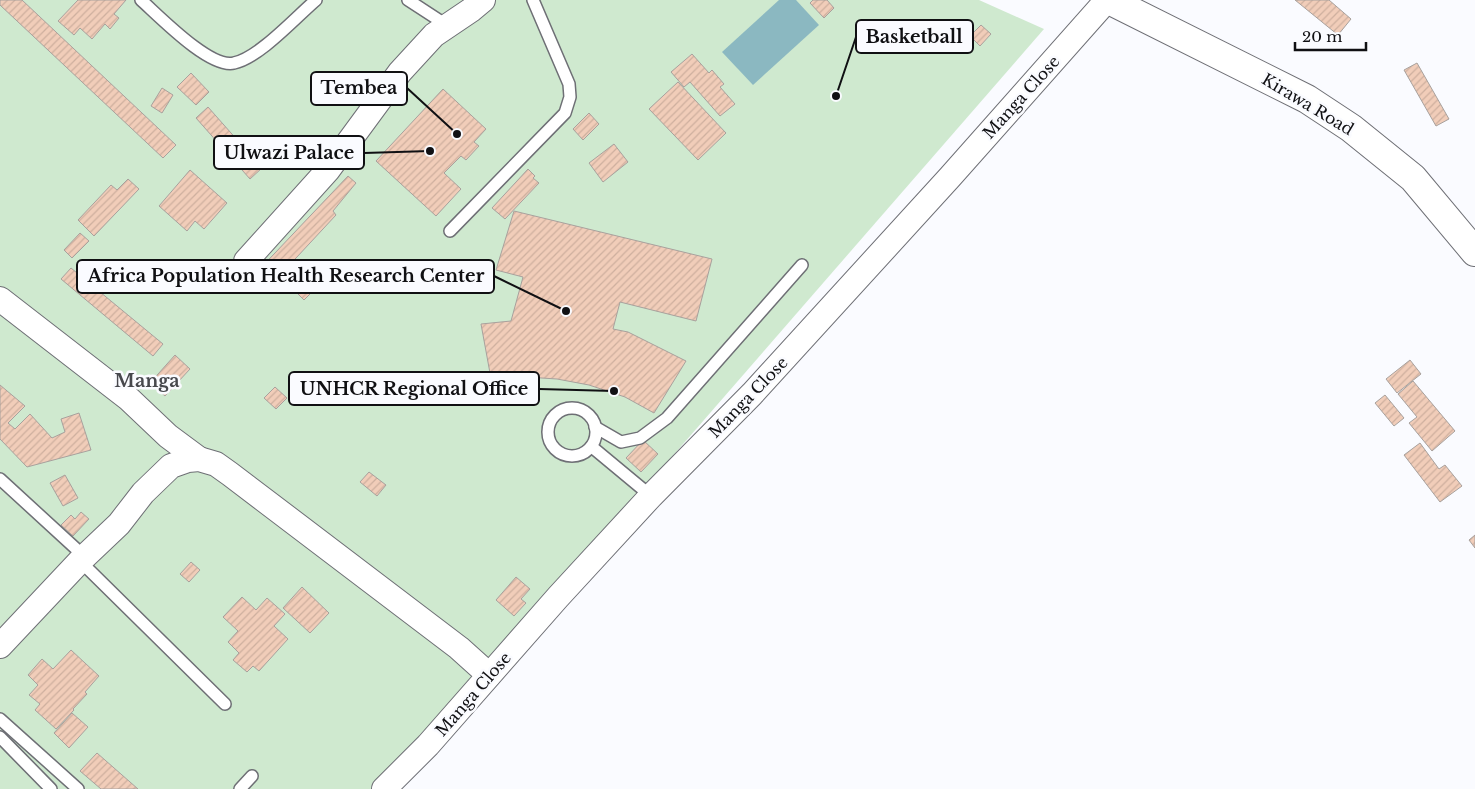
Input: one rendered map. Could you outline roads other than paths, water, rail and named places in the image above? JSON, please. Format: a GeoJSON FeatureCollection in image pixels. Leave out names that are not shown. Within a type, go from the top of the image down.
{"type":"FeatureCollection","features":[{"type":"Feature","properties":{"kind":"main road","name":"Kirawa Road"},"geometry":{"type":"LineString","coordinates":[[1108,0],[1306,99],[1352,128],[1413,178],[1475,252]]}},
{"type":"Feature","properties":{"kind":"street"},"geometry":{"type":"LineString","coordinates":[[246,261],[328,170],[400,72],[434,35],[472,10],[482,0]]}},
{"type":"Feature","properties":{"kind":"street","name":"Manga Close"},"geometry":{"type":"LineString","coordinates":[[384,789],[428,745],[489,674],[651,496],[752,394],[1108,0]]}},
{"type":"Feature","properties":{"kind":"street"},"geometry":{"type":"LineString","coordinates":[[0,299],[129,399],[168,436],[199,459],[216,464],[230,474],[451,642],[489,674]]}},
{"type":"Feature","properties":{"kind":"street"},"geometry":{"type":"LineString","coordinates":[[0,646],[82,559],[119,524],[143,493],[172,466],[188,460],[199,459]]}},
{"type":"Feature","properties":{"kind":"lane"},"geometry":{"type":"LineString","coordinates":[[141,0],[188,42],[213,60],[233,64],[247,58],[316,0]]}},
{"type":"Feature","properties":{"kind":"lane"},"geometry":{"type":"LineString","coordinates":[[408,0],[448,26]]}},
{"type":"Feature","properties":{"kind":"lane"},"geometry":{"type":"LineString","coordinates":[[450,231],[565,113],[570,97],[568,84],[533,0]]}},
{"type":"Feature","properties":{"kind":"lane"},"geometry":{"type":"LineString","coordinates":[[595,427],[621,442],[640,438],[667,418],[802,265]]}},
{"type":"Feature","properties":{"kind":"lane"},"geometry":{"type":"LineString","coordinates":[[566,408],[583,410],[590,416],[595,427],[596,440],[592,447],[578,456],[569,457],[560,454],[549,442],[547,434],[548,425],[552,418],[566,408]]}},
{"type":"Feature","properties":{"kind":"lane"},"geometry":{"type":"LineString","coordinates":[[592,447],[651,496]]}},
{"type":"Feature","properties":{"kind":"lane"},"geometry":{"type":"LineString","coordinates":[[0,479],[225,704]]}},
{"type":"Feature","properties":{"kind":"lane"},"geometry":{"type":"LineString","coordinates":[[0,719],[78,789]]}},
{"type":"Feature","properties":{"kind":"lane"},"geometry":{"type":"LineString","coordinates":[[0,737],[51,789]]}},
{"type":"Feature","properties":{"kind":"lane"},"geometry":{"type":"LineString","coordinates":[[240,789],[252,776]]}},
{"type":"Feature","properties":{"kind":"water"},"geometry":{"type":"Polygon","coordinates":[[[779,0],[796,0],[819,25],[753,85],[722,52],[779,0]]]}},
{"type":"Feature","properties":{"kind":"place","name":"Basketball"},"geometry":{"type":"Point","coordinates":[836,96]}},
{"type":"Feature","properties":{"kind":"place","name":"Tembea"},"geometry":{"type":"Point","coordinates":[457,134]}},
{"type":"Feature","properties":{"kind":"place","name":"Ulwazi Palace"},"geometry":{"type":"Point","coordinates":[430,151]}},
{"type":"Feature","properties":{"kind":"place","name":"Africa Population Health Research Center"},"geometry":{"type":"Point","coordinates":[566,311]}},
{"type":"Feature","properties":{"kind":"place","name":"UNHCR Regional Office"},"geometry":{"type":"Point","coordinates":[614,391]}},
{"type":"Feature","properties":{"kind":"district","name":"Manga"},"geometry":{"type":"Point","coordinates":[147,381]}}]}
